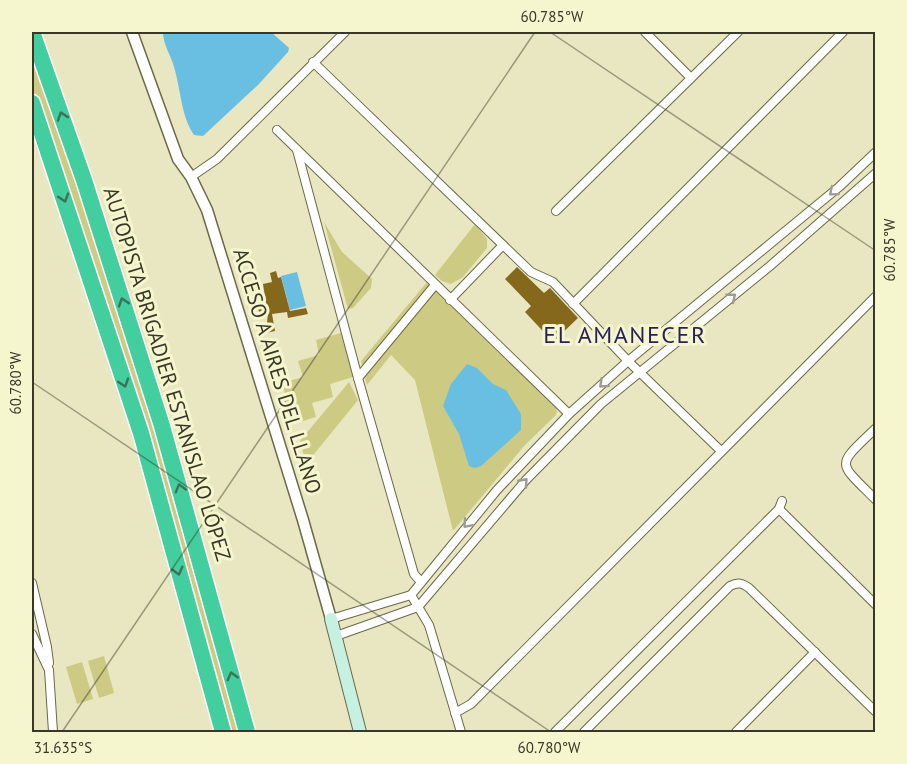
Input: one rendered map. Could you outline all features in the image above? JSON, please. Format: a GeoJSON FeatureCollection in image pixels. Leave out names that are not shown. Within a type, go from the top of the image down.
{"type":"FeatureCollection","features":[{"type":"Feature","properties":{"kind":"highway","name":"AUTOPISTA BRIGADIER ESTANISLAO LÓPEZ"},"geometry":{"type":"LineString","coordinates":[[32,32],[84,180],[162,426],[248,732]]}},
{"type":"Feature","properties":{"kind":"highway","name":"AUTOPISTA BRIGADIER ESTANISLAO LÓPEZ"},"geometry":{"type":"LineString","coordinates":[[32,103],[141,433],[223,732]]}},
{"type":"Feature","properties":{"kind":"main road","name":"ACCESO A AIRES DEL LLANO"},"geometry":{"type":"LineString","coordinates":[[331,619],[360,732]]}},
{"type":"Feature","properties":{"kind":"street","name":"ACCESO A AIRES DEL LLANO"},"geometry":{"type":"LineString","coordinates":[[132,32],[178,159],[191,177],[207,210],[331,619]]}},
{"type":"Feature","properties":{"kind":"street"},"geometry":{"type":"LineString","coordinates":[[191,177],[217,159],[345,32]]}},
{"type":"Feature","properties":{"kind":"street"},"geometry":{"type":"LineString","coordinates":[[645,32],[691,78]]}},
{"type":"Feature","properties":{"kind":"street"},"geometry":{"type":"LineString","coordinates":[[556,211],[738,32]]}},
{"type":"Feature","properties":{"kind":"street"},"geometry":{"type":"LineString","coordinates":[[573,304],[843,32]]}},
{"type":"Feature","properties":{"kind":"street"},"geometry":{"type":"LineString","coordinates":[[313,62],[531,272],[553,282],[628,361],[721,451]]}},
{"type":"Feature","properties":{"kind":"street"},"geometry":{"type":"LineString","coordinates":[[277,130],[568,414]]}},
{"type":"Feature","properties":{"kind":"street"},"geometry":{"type":"LineString","coordinates":[[297,150],[358,378],[414,574],[421,582]]}},
{"type":"Feature","properties":{"kind":"street"},"geometry":{"type":"LineString","coordinates":[[331,619],[411,595],[497,490],[568,414],[628,361],[839,187],[876,152]]}},
{"type":"Feature","properties":{"kind":"street"},"geometry":{"type":"LineString","coordinates":[[336,636],[418,607],[526,480],[601,404],[770,266],[876,173]]}},
{"type":"Feature","properties":{"kind":"street"},"geometry":{"type":"LineString","coordinates":[[450,300],[503,245]]}},
{"type":"Feature","properties":{"kind":"street"},"geometry":{"type":"LineString","coordinates":[[358,378],[435,285]]}},
{"type":"Feature","properties":{"kind":"street"},"geometry":{"type":"LineString","coordinates":[[455,712],[471,704],[876,296]]}},
{"type":"Feature","properties":{"kind":"street"},"geometry":{"type":"LineString","coordinates":[[876,428],[847,456],[845,464],[848,473],[876,500]]}},
{"type":"Feature","properties":{"kind":"street"},"geometry":{"type":"LineString","coordinates":[[555,732],[781,505],[876,605]]}},
{"type":"Feature","properties":{"kind":"street"},"geometry":{"type":"LineString","coordinates":[[32,583],[47,647],[53,732]]}},
{"type":"Feature","properties":{"kind":"street"},"geometry":{"type":"LineString","coordinates":[[584,732],[730,586],[736,583],[742,583],[749,588],[876,712]]}},
{"type":"Feature","properties":{"kind":"street"},"geometry":{"type":"LineString","coordinates":[[411,595],[429,625],[461,732]]}},
{"type":"Feature","properties":{"kind":"street"},"geometry":{"type":"LineString","coordinates":[[32,634],[49,670]]}},
{"type":"Feature","properties":{"kind":"street"},"geometry":{"type":"LineString","coordinates":[[736,732],[815,652]]}},
{"type":"Feature","properties":{"kind":"shaded area"},"geometry":{"type":"Polygon","coordinates":[[[32,32],[247,732],[223,732],[141,433],[32,103],[32,32]]]}},
{"type":"Feature","properties":{"kind":"shaded area"},"geometry":{"type":"Polygon","coordinates":[[[324,222],[342,252],[372,279],[371,288],[353,308],[348,309],[324,222]]]}},
{"type":"Feature","properties":{"kind":"shaded area"},"geometry":{"type":"Polygon","coordinates":[[[475,224],[487,239],[487,248],[463,277],[451,284],[442,281],[435,275],[475,224]]]}},
{"type":"Feature","properties":{"kind":"shaded area"},"geometry":{"type":"Polygon","coordinates":[[[427,282],[557,409],[556,415],[525,445],[453,531],[415,380],[391,355],[367,385],[361,361],[427,282]]]}},
{"type":"Feature","properties":{"kind":"shaded area"},"geometry":{"type":"Polygon","coordinates":[[[341,333],[353,377],[330,384],[333,397],[312,403],[316,417],[293,424],[282,383],[303,377],[298,361],[319,355],[316,340],[341,333]]]}},
{"type":"Feature","properties":{"kind":"shaded area"},"geometry":{"type":"Polygon","coordinates":[[[349,382],[358,400],[306,464],[300,441],[349,382]]]}},
{"type":"Feature","properties":{"kind":"shaded area"},"geometry":{"type":"Polygon","coordinates":[[[104,656],[114,693],[99,698],[88,661],[104,656]]]}},
{"type":"Feature","properties":{"kind":"shaded area"},"geometry":{"type":"Polygon","coordinates":[[[82,662],[93,699],[77,704],[66,667],[82,662]]]}},
{"type":"Feature","properties":{"kind":"water"},"geometry":{"type":"Polygon","coordinates":[[[163,32],[271,32],[289,48],[288,52],[258,85],[203,136],[194,135],[184,111],[163,32]]]}},
{"type":"Feature","properties":{"kind":"water"},"geometry":{"type":"Polygon","coordinates":[[[297,272],[306,306],[290,310],[281,276],[297,272]]]}},
{"type":"Feature","properties":{"kind":"water"},"geometry":{"type":"Polygon","coordinates":[[[467,364],[477,368],[493,384],[506,390],[521,414],[521,430],[481,466],[475,468],[469,466],[459,434],[443,406],[451,384],[467,364]]]}},
{"type":"Feature","properties":{"kind":"building"},"geometry":{"type":"Polygon","coordinates":[[[517,267],[544,293],[550,288],[578,318],[553,342],[525,312],[531,306],[505,279],[517,267]]]}},
{"type":"Feature","properties":{"kind":"building"},"geometry":{"type":"Polygon","coordinates":[[[276,271],[278,278],[281,277],[290,311],[306,308],[308,314],[288,318],[287,312],[272,314],[275,331],[266,333],[268,313],[260,315],[257,305],[266,303],[263,284],[272,282],[270,273],[276,271]]]}},
{"type":"Feature","properties":{"kind":"district","name":"EL AMANECER"},"geometry":{"type":"Point","coordinates":[625,335]}}]}
